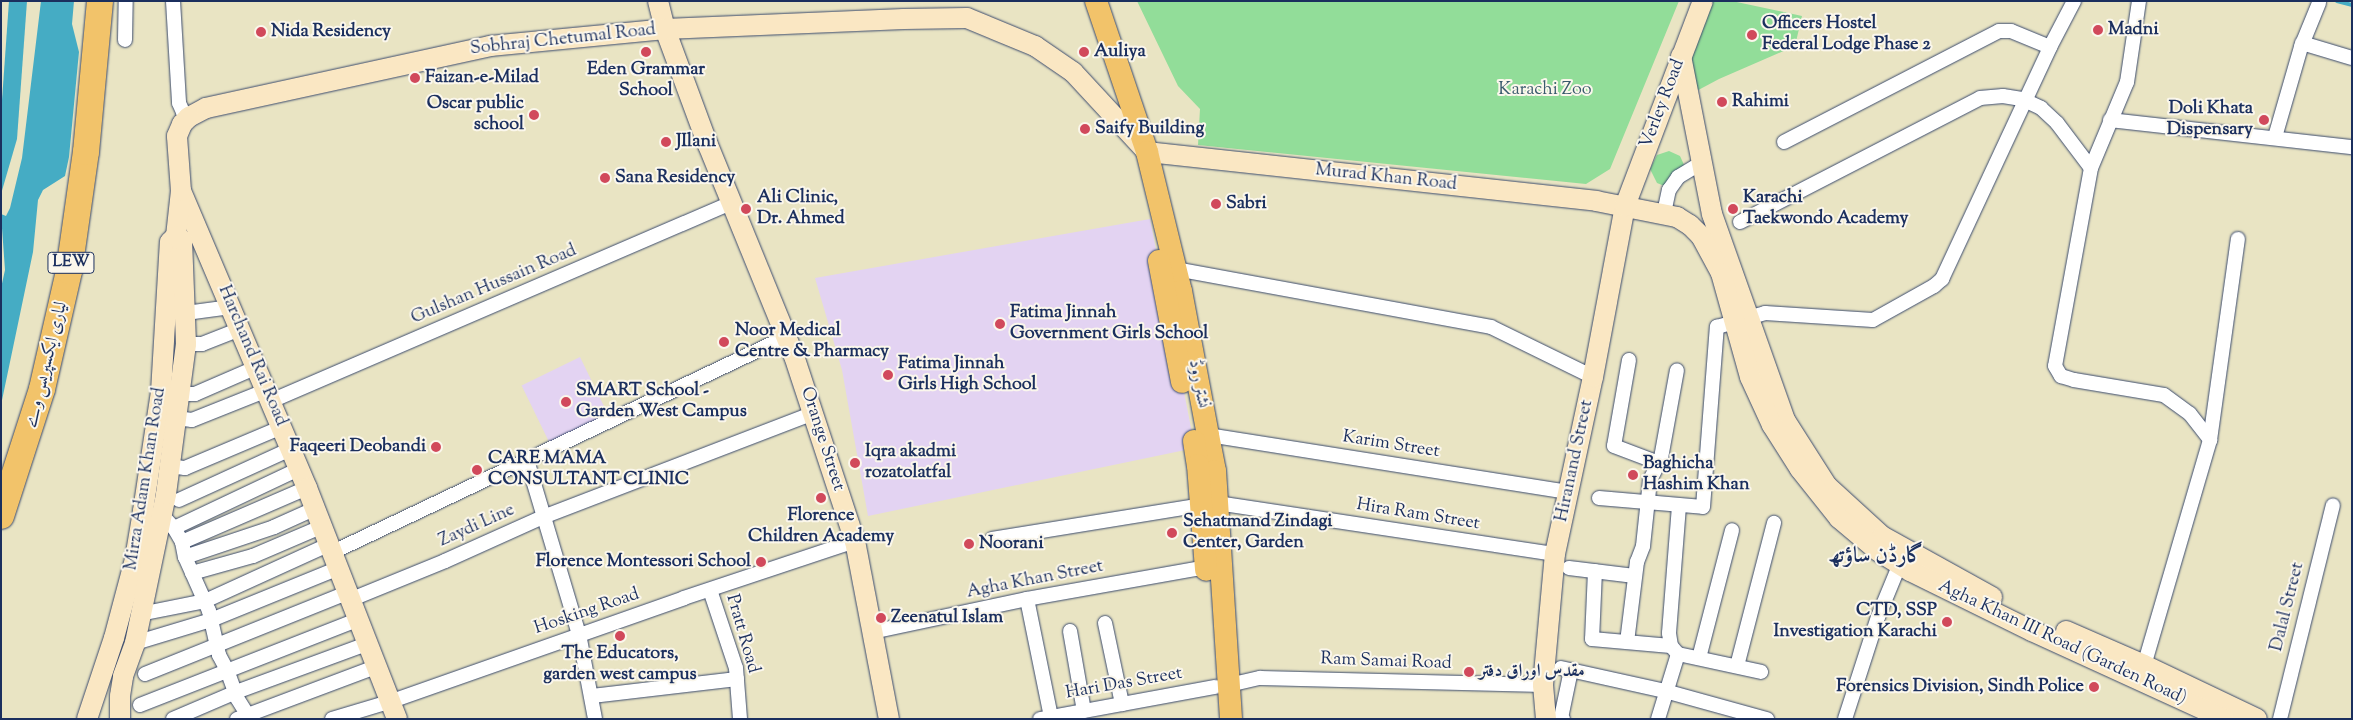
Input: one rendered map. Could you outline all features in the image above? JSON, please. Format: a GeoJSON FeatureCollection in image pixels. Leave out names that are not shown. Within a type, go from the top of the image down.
{"type":"FeatureCollection","features":[{"type":"Feature","properties":{"kind":"highway","name":"لیاری ایکسپریس وے"},"geometry":{"type":"LineString","coordinates":[[1,516],[40,397],[69,271],[85,160],[100,1]]}},
{"type":"Feature","properties":{"kind":"main road","name":"Orange Street"},"geometry":{"type":"LineString","coordinates":[[658,1],[665,29],[814,413],[856,541],[889,719]]}},
{"type":"Feature","properties":{"kind":"main road","name":"نشتر روڈ"},"geometry":{"type":"LineString","coordinates":[[1084,1],[1131,136],[1153,232],[1197,456],[1209,504],[1222,686],[1217,719]]}},
{"type":"Feature","properties":{"kind":"main road","name":"نشتر روڈ"},"geometry":{"type":"LineString","coordinates":[[1096,1],[1147,152],[1175,269],[1215,472],[1209,504],[1206,567],[1222,686],[1231,719]]}},
{"type":"Feature","properties":{"kind":"main road","name":"Verley Road"},"geometry":{"type":"LineString","coordinates":[[1625,206],[1703,1]]}},
{"type":"Feature","properties":{"kind":"main road","name":"Sobhraj Chetumal Road"},"geometry":{"type":"LineString","coordinates":[[189,117],[206,108],[490,46],[665,29],[904,19],[967,10]]}},
{"type":"Feature","properties":{"kind":"main road"},"geometry":{"type":"LineString","coordinates":[[967,10],[1035,46],[1073,72],[1147,152]]}},
{"type":"Feature","properties":{"kind":"main road","name":"Agha Khan III Road (Garden Road)"},"geometry":{"type":"LineString","coordinates":[[1681,56],[1712,214],[1741,320],[1750,377],[1786,448],[1819,494],[1839,518],[1899,566],[2024,627],[2224,719]]}},
{"type":"Feature","properties":{"kind":"main road","name":"Mirza Adam Khan Road"},"geometry":{"type":"LineString","coordinates":[[87,719],[114,638],[135,560],[161,392],[170,242],[176,236],[181,191],[177,136],[182,124],[189,117]]}},
{"type":"Feature","properties":{"kind":"main road","name":"Murad Khan Road"},"geometry":{"type":"LineString","coordinates":[[1147,152],[1596,201],[1625,206]]}},
{"type":"Feature","properties":{"kind":"main road","name":"Harchand Rai Road"},"geometry":{"type":"LineString","coordinates":[[181,191],[300,469],[394,710]]}},
{"type":"Feature","properties":{"kind":"main road","name":"Agha Khan III Road (Garden Road)"},"geometry":{"type":"LineString","coordinates":[[1625,206],[1677,217],[1690,225],[1701,236],[1721,273],[1785,420],[1827,486],[1882,536],[2008,606],[2144,665],[2257,719]]}},
{"type":"Feature","properties":{"kind":"main road","name":"Hiranand Street"},"geometry":{"type":"LineString","coordinates":[[1546,719],[1543,685],[1555,554],[1593,377],[1625,206]]}},
{"type":"Feature","properties":{"kind":"main road","name":"Mirza Adam Khan Road"},"geometry":{"type":"LineString","coordinates":[[120,719],[120,696],[123,676],[168,521],[170,466],[186,344],[182,240],[176,236]]}},
{"type":"Feature","properties":{"kind":"street"},"geometry":{"type":"LineString","coordinates":[[125,40],[126,1]]}},
{"type":"Feature","properties":{"kind":"street"},"geometry":{"type":"LineString","coordinates":[[173,1],[179,102],[180,108],[189,117]]}},
{"type":"Feature","properties":{"kind":"street"},"geometry":{"type":"LineString","coordinates":[[1599,498],[1703,507],[1717,327],[1766,313],[1873,320],[1934,286],[1942,279],[2050,48],[2074,1]]}},
{"type":"Feature","properties":{"kind":"street"},"geometry":{"type":"LineString","coordinates":[[2139,1],[2127,82],[2091,168],[2055,366],[2061,376],[2074,380],[2164,395],[2190,414],[2210,440]]}},
{"type":"Feature","properties":{"kind":"street"},"geometry":{"type":"LineString","coordinates":[[2275,137],[2302,43],[2319,3]]}},
{"type":"Feature","properties":{"kind":"street"},"geometry":{"type":"LineString","coordinates":[[1784,142],[1999,31],[2012,31],[2050,48]]}},
{"type":"Feature","properties":{"kind":"street"},"geometry":{"type":"LineString","coordinates":[[2302,43],[2352,58]]}},
{"type":"Feature","properties":{"kind":"street"},"geometry":{"type":"LineString","coordinates":[[1740,222],[1980,98],[2003,96],[2025,101],[2041,108],[2057,124],[2091,168]]}},
{"type":"Feature","properties":{"kind":"street"},"geometry":{"type":"LineString","coordinates":[[2110,120],[2352,147]]}},
{"type":"Feature","properties":{"kind":"street"},"geometry":{"type":"LineString","coordinates":[[1664,213],[1669,190],[1678,177],[1701,163]]}},
{"type":"Feature","properties":{"kind":"street","name":"Gulshan Hussain Road"},"geometry":{"type":"LineString","coordinates":[[176,418],[192,420],[269,395],[731,203]]}},
{"type":"Feature","properties":{"kind":"street"},"geometry":{"type":"LineString","coordinates":[[2144,665],[2210,440],[2238,239]]}},
{"type":"Feature","properties":{"kind":"street"},"geometry":{"type":"LineString","coordinates":[[1175,269],[1491,327],[1593,377]]}},
{"type":"Feature","properties":{"kind":"street"},"geometry":{"type":"LineString","coordinates":[[186,313],[231,306]]}},
{"type":"Feature","properties":{"kind":"street"},"geometry":{"type":"LineString","coordinates":[[186,344],[202,344],[240,329]]}},
{"type":"Feature","properties":{"kind":"street"},"geometry":{"type":"LineString","coordinates":[[140,614],[205,601],[328,540],[527,460],[786,337]]}},
{"type":"Feature","properties":{"kind":"street"},"geometry":{"type":"LineString","coordinates":[[1629,360],[1614,446],[1659,463]]}},
{"type":"Feature","properties":{"kind":"street"},"geometry":{"type":"LineString","coordinates":[[179,394],[195,394],[257,368]]}},
{"type":"Feature","properties":{"kind":"street"},"geometry":{"type":"LineString","coordinates":[[1627,642],[1635,576],[1643,546],[1646,502],[1650,480],[1659,463],[1677,370]]}},
{"type":"Feature","properties":{"kind":"street","name":"Zaydi Line"},"geometry":{"type":"LineString","coordinates":[[145,674],[215,645],[445,561],[543,517],[814,413]]}},
{"type":"Feature","properties":{"kind":"street"},"geometry":{"type":"LineString","coordinates":[[170,466],[185,468],[203,462],[282,427]]}},
{"type":"Feature","properties":{"kind":"street","name":"Karim Street"},"geometry":{"type":"LineString","coordinates":[[1208,435],[1568,492]]}},
{"type":"Feature","properties":{"kind":"street"},"geometry":{"type":"LineString","coordinates":[[179,500],[291,449]]}},
{"type":"Feature","properties":{"kind":"street"},"geometry":{"type":"LineString","coordinates":[[527,460],[580,634],[592,696],[594,719]]}},
{"type":"Feature","properties":{"kind":"street"},"geometry":{"type":"LineString","coordinates":[[300,469],[168,521],[182,542],[185,557],[205,601],[211,620],[215,645],[245,717],[378,666]]}},
{"type":"Feature","properties":{"kind":"street"},"geometry":{"type":"LineString","coordinates":[[182,542],[307,488]]}},
{"type":"Feature","properties":{"kind":"street","name":"Hira Ram Street"},"geometry":{"type":"LineString","coordinates":[[992,539],[1209,504],[1555,554]]}},
{"type":"Feature","properties":{"kind":"street"},"geometry":{"type":"LineString","coordinates":[[1658,719],[1674,650],[1669,633],[1679,505]]}},
{"type":"Feature","properties":{"kind":"street","name":"Dalal Street"},"geometry":{"type":"LineString","coordinates":[[2280,719],[2333,505]]}},
{"type":"Feature","properties":{"kind":"street"},"geometry":{"type":"LineString","coordinates":[[1737,666],[1774,523]]}},
{"type":"Feature","properties":{"kind":"street"},"geometry":{"type":"LineString","coordinates":[[185,557],[274,527],[328,540]]}},
{"type":"Feature","properties":{"kind":"street"},"geometry":{"type":"LineString","coordinates":[[1699,658],[1732,530]]}},
{"type":"Feature","properties":{"kind":"street"},"geometry":{"type":"LineString","coordinates":[[192,573],[253,556],[328,540]]}},
{"type":"Feature","properties":{"kind":"street"},"geometry":{"type":"LineString","coordinates":[[134,643],[211,620],[328,540]]}},
{"type":"Feature","properties":{"kind":"street","name":"Hosking Road"},"geometry":{"type":"LineString","coordinates":[[332,719],[394,710],[580,634],[856,541]]}},
{"type":"Feature","properties":{"kind":"street"},"geometry":{"type":"LineString","coordinates":[[1845,719],[1878,617],[1899,566]]}},
{"type":"Feature","properties":{"kind":"street","name":"Agha Khan Street"},"geometry":{"type":"LineString","coordinates":[[872,632],[1027,599],[1206,567]]}},
{"type":"Feature","properties":{"kind":"street"},"geometry":{"type":"LineString","coordinates":[[1570,568],[1635,576]]}},
{"type":"Feature","properties":{"kind":"street"},"geometry":{"type":"LineString","coordinates":[[1595,571],[1592,639],[1627,642],[1674,650],[1699,658],[1761,672]]}},
{"type":"Feature","properties":{"kind":"street","name":"Pratt Road"},"geometry":{"type":"LineString","coordinates":[[710,590],[736,668],[740,719]]}},
{"type":"Feature","properties":{"kind":"street"},"geometry":{"type":"LineString","coordinates":[[1027,599],[1046,718]]}},
{"type":"Feature","properties":{"kind":"street"},"geometry":{"type":"LineString","coordinates":[[140,705],[359,619]]}},
{"type":"Feature","properties":{"kind":"street"},"geometry":{"type":"LineString","coordinates":[[1106,623],[1122,704]]}},
{"type":"Feature","properties":{"kind":"street"},"geometry":{"type":"LineString","coordinates":[[1070,632],[1084,711]]}},
{"type":"Feature","properties":{"kind":"street"},"geometry":{"type":"LineString","coordinates":[[173,719],[236,692],[369,644]]}},
{"type":"Feature","properties":{"kind":"street"},"geometry":{"type":"LineString","coordinates":[[1563,719],[1561,718],[1566,669],[1665,690],[1766,718]]}},
{"type":"Feature","properties":{"kind":"street","name":"Ram Samai Road"},"geometry":{"type":"LineString","coordinates":[[1222,686],[1260,678],[1543,685]]}},
{"type":"Feature","properties":{"kind":"street"},"geometry":{"type":"LineString","coordinates":[[592,696],[737,679]]}},
{"type":"Feature","properties":{"kind":"street","name":"Hari Das Street"},"geometry":{"type":"LineString","coordinates":[[1046,718],[1222,686]]}},
{"type":"Feature","properties":{"kind":"shaded area","name":"Fatima Jinnah Government Girls School"},"geometry":{"type":"Polygon","coordinates":[[[1150,219],[1195,448],[868,516],[842,370],[815,278],[1150,219]]]}},
{"type":"Feature","properties":{"kind":"shaded area","name":"SMART School - Garden West Campus"},"geometry":{"type":"Polygon","coordinates":[[[580,357],[611,420],[552,448],[522,385],[580,357]]]}},
{"type":"Feature","properties":{"kind":"green space","name":"Karachi Zoo"},"geometry":{"type":"Polygon","coordinates":[[[1137,1],[1679,1],[1610,169],[1586,184],[1198,145],[1200,109],[1178,86],[1137,1]]]}},
{"type":"Feature","properties":{"kind":"green space"},"geometry":{"type":"Polygon","coordinates":[[[1703,1],[1732,1],[1802,16],[1795,46],[1719,79],[1689,95],[1681,57],[1703,1]]]}},
{"type":"Feature","properties":{"kind":"green space"},"geometry":{"type":"Polygon","coordinates":[[[1669,151],[1680,156],[1685,167],[1667,187],[1657,183],[1650,169],[1657,155],[1669,151]]]}},
{"type":"Feature","properties":{"kind":"water"},"geometry":{"type":"Polygon","coordinates":[[[9,1],[27,1],[17,139],[1,194],[1,114],[9,1]]]}},
{"type":"Feature","properties":{"kind":"water"},"geometry":{"type":"Polygon","coordinates":[[[41,1],[74,1],[72,24],[79,52],[69,157],[65,176],[43,190],[38,200],[33,252],[1,405],[1,288],[5,270],[1,214],[6,216],[10,208],[22,158],[41,1]]]}},
{"type":"Feature","properties":{"kind":"waterway"},"geometry":{"type":"LineString","coordinates":[[2337,1],[2352,5]]}},
{"type":"Feature","properties":{"kind":"place","name":"Madni"},"geometry":{"type":"Point","coordinates":[2098,30]}},
{"type":"Feature","properties":{"kind":"place","name":"Nida Residency"},"geometry":{"type":"Point","coordinates":[261,32]}},
{"type":"Feature","properties":{"kind":"place","name":"Officers Hostel Federal Lodge Phase 2"},"geometry":{"type":"Point","coordinates":[1752,35]}},
{"type":"Feature","properties":{"kind":"place","name":"Eden Grammar School"},"geometry":{"type":"Point","coordinates":[646,52]}},
{"type":"Feature","properties":{"kind":"place","name":"Auliya"},"geometry":{"type":"Point","coordinates":[1084,52]}},
{"type":"Feature","properties":{"kind":"place","name":"Faizan-e-Milad"},"geometry":{"type":"Point","coordinates":[415,78]}},
{"type":"Feature","properties":{"kind":"place","name":"Rahimi"},"geometry":{"type":"Point","coordinates":[1722,102]}},
{"type":"Feature","properties":{"kind":"place","name":"Oscar public school"},"geometry":{"type":"Point","coordinates":[534,115]}},
{"type":"Feature","properties":{"kind":"place","name":"Doli Khata Dispensary"},"geometry":{"type":"Point","coordinates":[2264,120]}},
{"type":"Feature","properties":{"kind":"place","name":"Saify Building"},"geometry":{"type":"Point","coordinates":[1085,129]}},
{"type":"Feature","properties":{"kind":"place","name":"JIlani"},"geometry":{"type":"Point","coordinates":[666,142]}},
{"type":"Feature","properties":{"kind":"place","name":"Sana Residency"},"geometry":{"type":"Point","coordinates":[605,178]}},
{"type":"Feature","properties":{"kind":"place","name":"Sabri"},"geometry":{"type":"Point","coordinates":[1216,204]}},
{"type":"Feature","properties":{"kind":"place","name":"Ali Clinic, Dr. Ahmed"},"geometry":{"type":"Point","coordinates":[746,209]}},
{"type":"Feature","properties":{"kind":"place","name":"Karachi Taekwondo Academy"},"geometry":{"type":"Point","coordinates":[1733,209]}},
{"type":"Feature","properties":{"kind":"place","name":"Fatima Jinnah Government Girls School"},"geometry":{"type":"Point","coordinates":[1000,324]}},
{"type":"Feature","properties":{"kind":"place","name":"Noor Medical Centre & Pharmacy"},"geometry":{"type":"Point","coordinates":[724,342]}},
{"type":"Feature","properties":{"kind":"place","name":"Fatima Jinnah Girls High School"},"geometry":{"type":"Point","coordinates":[888,375]}},
{"type":"Feature","properties":{"kind":"place","name":"SMART School - Garden West Campus"},"geometry":{"type":"Point","coordinates":[566,402]}},
{"type":"Feature","properties":{"kind":"place","name":"Faqeeri Deobandi"},"geometry":{"type":"Point","coordinates":[436,447]}},
{"type":"Feature","properties":{"kind":"place","name":"Iqra akadmi rozatolatfal"},"geometry":{"type":"Point","coordinates":[855,463]}},
{"type":"Feature","properties":{"kind":"place","name":"CARE MAMA CONSULTANT CLINIC"},"geometry":{"type":"Point","coordinates":[477,470]}},
{"type":"Feature","properties":{"kind":"place","name":"Baghicha Hashim Khan"},"geometry":{"type":"Point","coordinates":[1633,475]}},
{"type":"Feature","properties":{"kind":"place","name":"Florence Children Academy"},"geometry":{"type":"Point","coordinates":[821,498]}},
{"type":"Feature","properties":{"kind":"place","name":"Sehatmand Zindagi Center, Garden"},"geometry":{"type":"Point","coordinates":[1172,533]}},
{"type":"Feature","properties":{"kind":"place","name":"Noorani"},"geometry":{"type":"Point","coordinates":[969,544]}},
{"type":"Feature","properties":{"kind":"place","name":"Florence Montessori School"},"geometry":{"type":"Point","coordinates":[761,562]}},
{"type":"Feature","properties":{"kind":"place","name":"Zeenatul Islam"},"geometry":{"type":"Point","coordinates":[881,618]}},
{"type":"Feature","properties":{"kind":"place","name":"CTD, SSP Investigation Karachi"},"geometry":{"type":"Point","coordinates":[1947,622]}},
{"type":"Feature","properties":{"kind":"place","name":"The Educators, garden west campus"},"geometry":{"type":"Point","coordinates":[620,636]}},
{"type":"Feature","properties":{"kind":"place","name":"مقدس اوراق دفتر"},"geometry":{"type":"Point","coordinates":[1469,672]}},
{"type":"Feature","properties":{"kind":"place","name":"Forensics Division, Sindh Police"},"geometry":{"type":"Point","coordinates":[2094,687]}},
{"type":"Feature","properties":{"kind":"district","name":"گارڈن ساؤتھ"},"geometry":{"type":"Point","coordinates":[1876,558]}}]}
